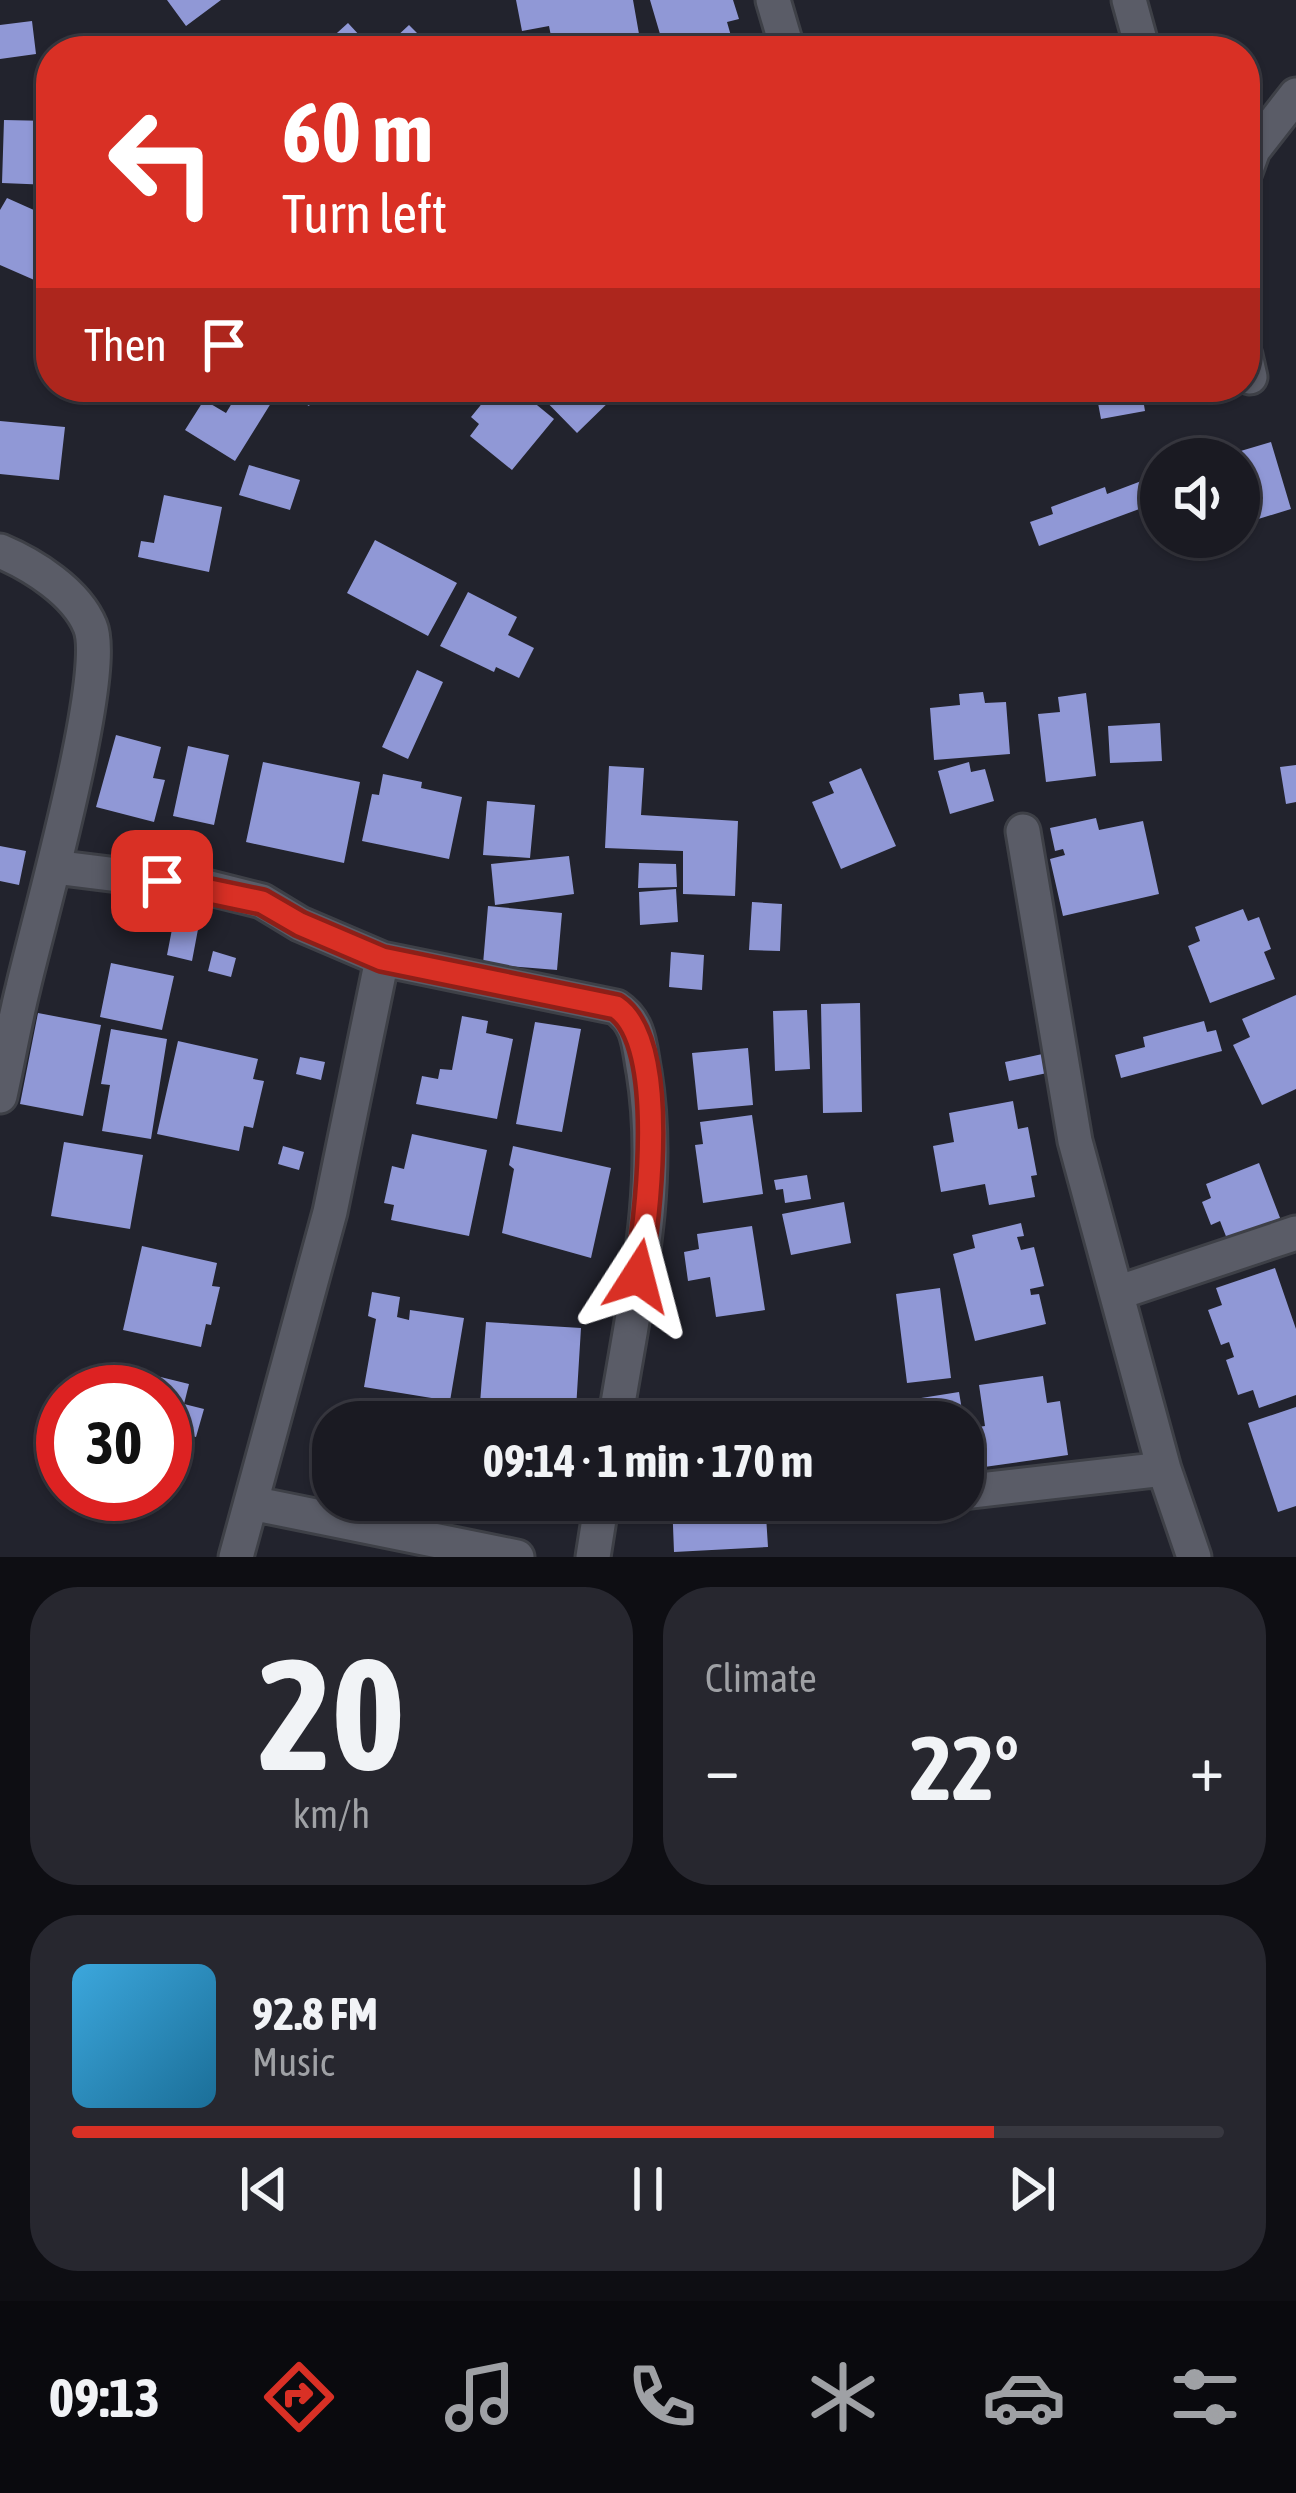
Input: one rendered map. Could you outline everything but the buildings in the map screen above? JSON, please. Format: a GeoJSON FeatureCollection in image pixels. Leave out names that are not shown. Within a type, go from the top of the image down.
{"type":"FeatureCollection","features":[{"type":"Feature","properties":{"kind":"street"},"geometry":{"type":"LineString","coordinates":[[773,0],[784,36]]}},
{"type":"Feature","properties":{"kind":"street"},"geometry":{"type":"LineString","coordinates":[[1130,0],[1139,36]]}},
{"type":"Feature","properties":{"kind":"street"},"geometry":{"type":"LineString","coordinates":[[1260,141],[1296,95]]}},
{"type":"Feature","properties":{"kind":"street"},"geometry":{"type":"LineString","coordinates":[[0,551],[30,566],[69,596],[90,624],[95,643],[95,663],[54,867],[0,1096]]}},
{"type":"Feature","properties":{"kind":"street"},"geometry":{"type":"LineString","coordinates":[[1023,831],[1075,1141],[1164,1469],[1194,1557]]}},
{"type":"Feature","properties":{"kind":"street"},"geometry":{"type":"LineString","coordinates":[[54,867],[198,885],[262,902],[382,959],[616,1007],[628,1015],[637,1028],[652,1120],[651,1195],[618,1401]]}},
{"type":"Feature","properties":{"kind":"street"},"geometry":{"type":"LineString","coordinates":[[236,1557],[330,1212],[382,959]]}},
{"type":"Feature","properties":{"kind":"street"},"geometry":{"type":"LineString","coordinates":[[1118,1293],[1296,1233]]}},
{"type":"Feature","properties":{"kind":"street"},"geometry":{"type":"LineString","coordinates":[[984,1490],[1164,1469]]}},
{"type":"Feature","properties":{"kind":"street"},"geometry":{"type":"LineString","coordinates":[[251,1503],[517,1557]]}},
{"type":"Feature","properties":{"kind":"street"},"geometry":{"type":"LineString","coordinates":[[593,1557],[599,1521]]}},
{"type":"Feature","properties":{"kind":"route"},"geometry":{"type":"LineString","coordinates":[[162,881],[262,902],[382,959],[616,1007],[628,1015],[637,1028],[652,1120],[651,1195],[638,1276]]}}]}
